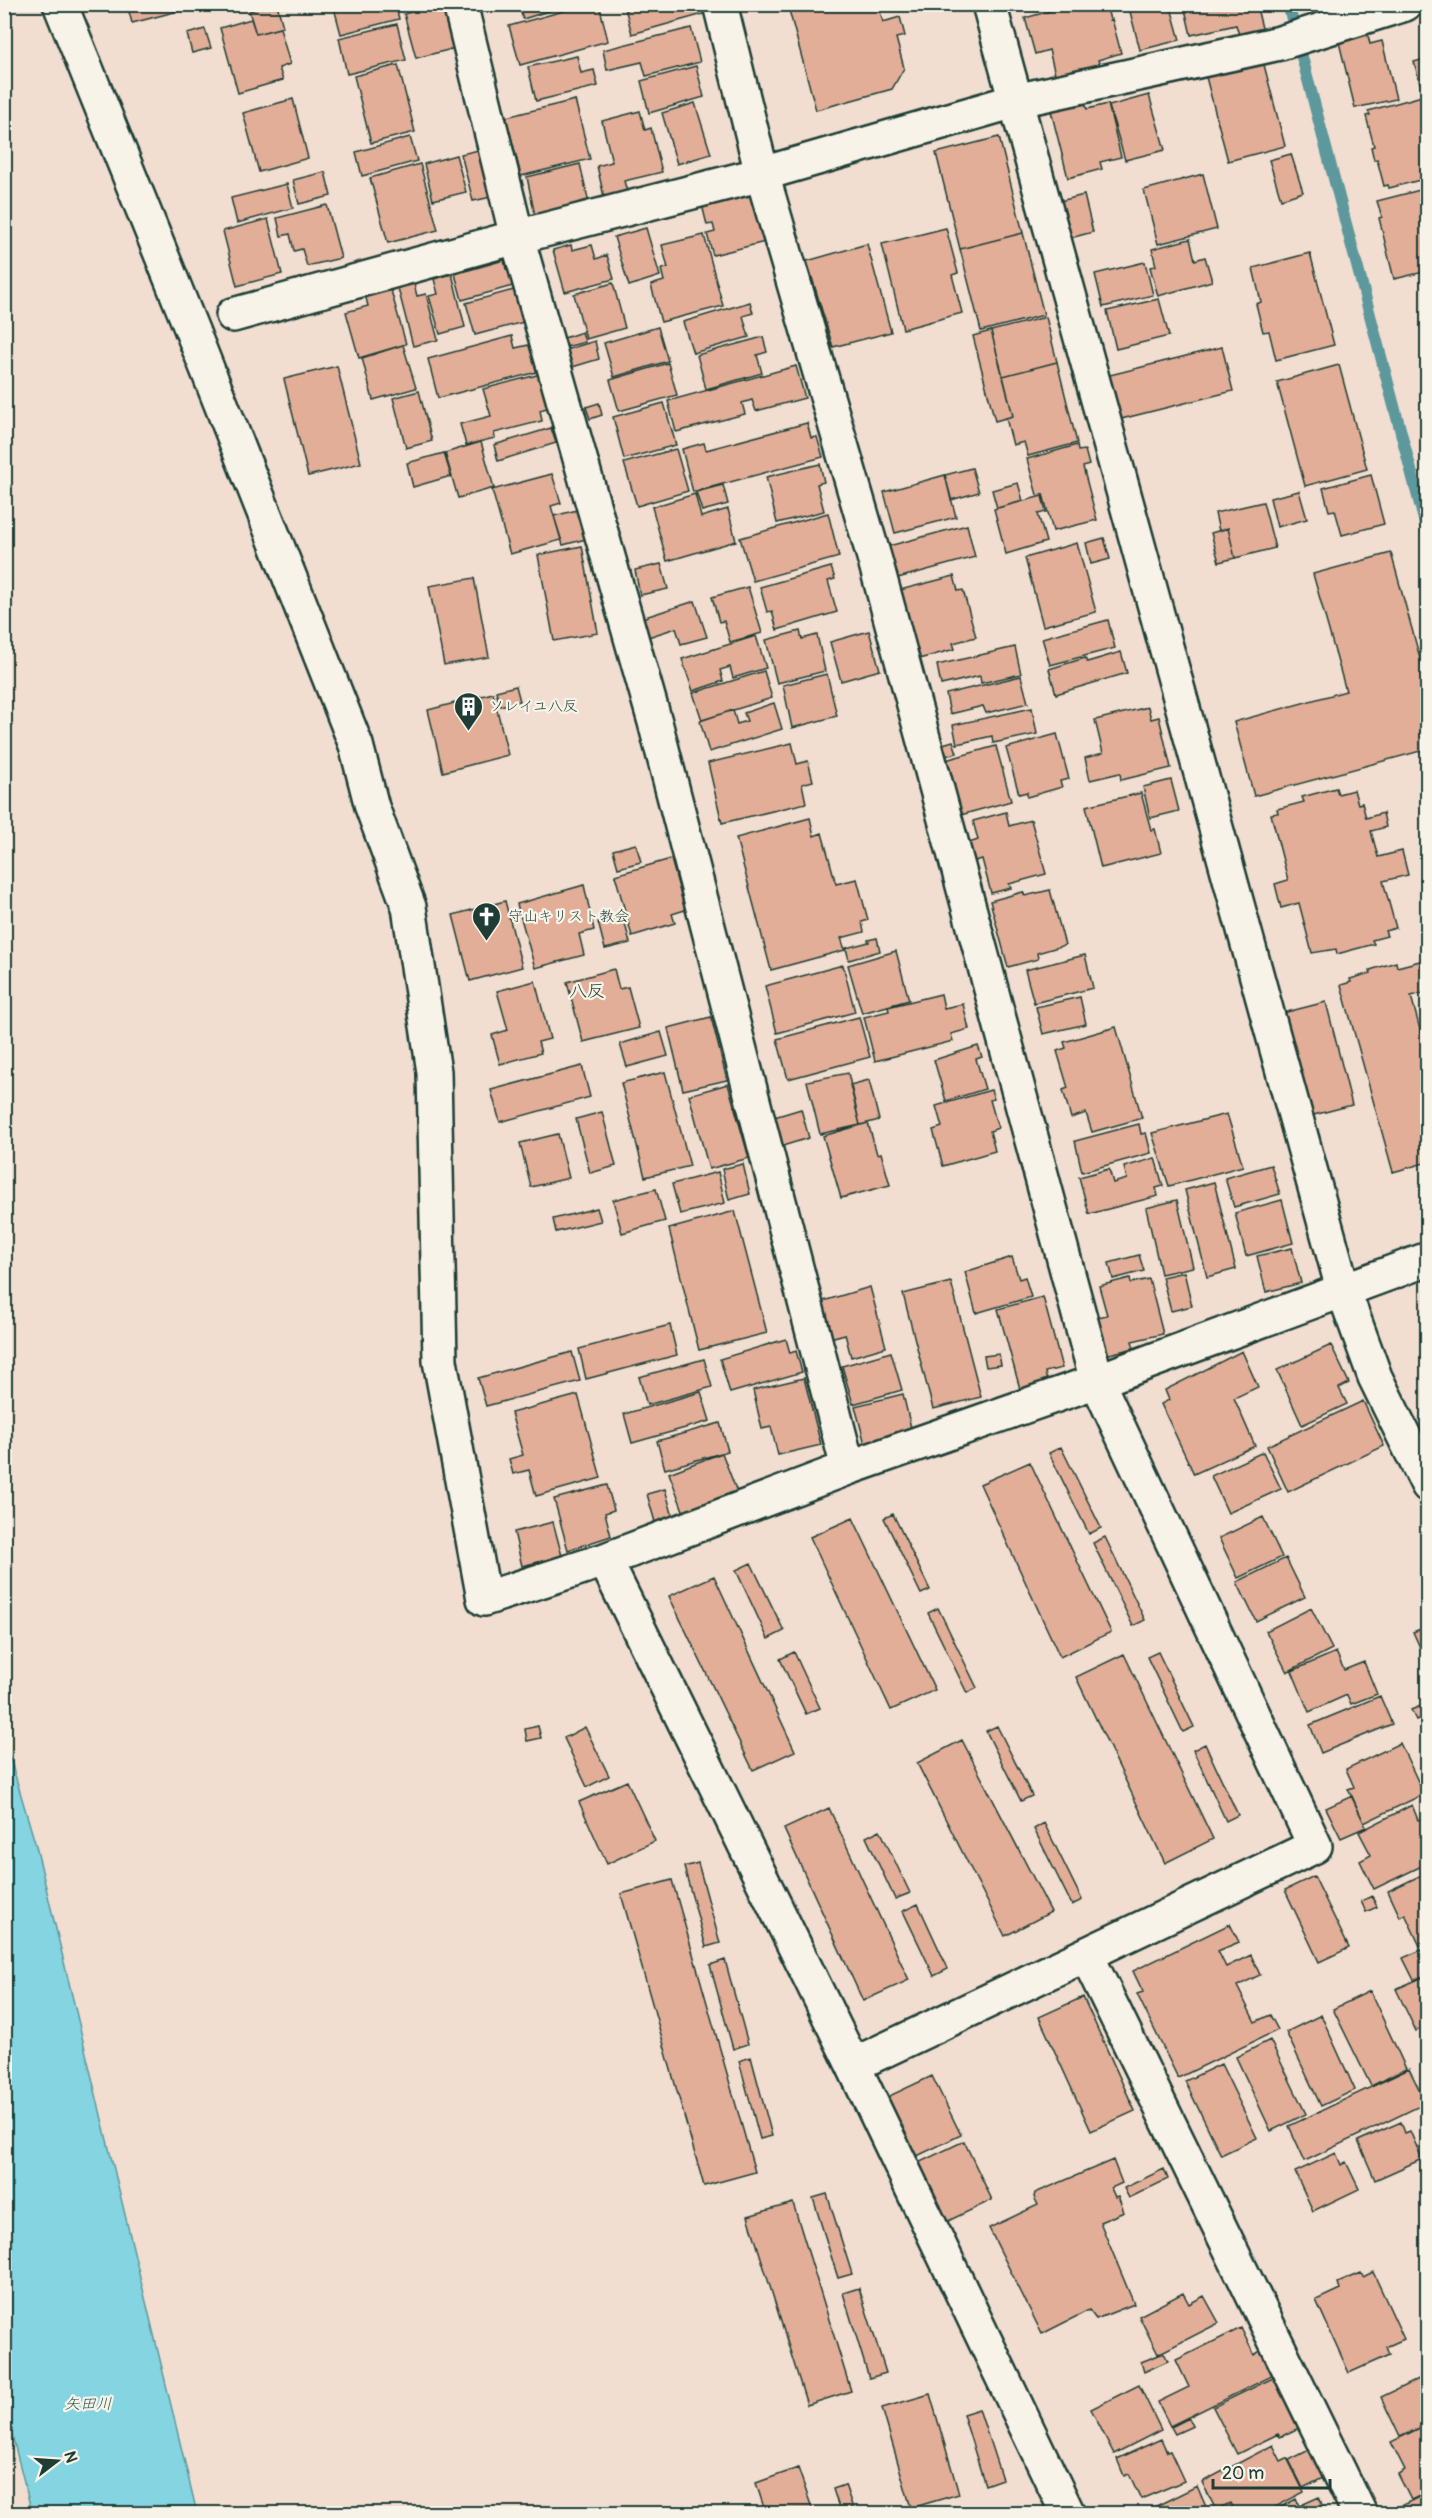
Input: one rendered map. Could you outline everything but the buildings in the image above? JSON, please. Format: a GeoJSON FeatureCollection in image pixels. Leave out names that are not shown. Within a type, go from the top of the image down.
{"type":"FeatureCollection","features":[{"type":"Feature","properties":{"kind":"street"},"geometry":{"type":"LineString","coordinates":[[60,4],[356,745],[372,807],[409,907],[434,1072],[440,1361],[484,1599],[605,1560],[848,1468],[1097,1381],[1428,1259]]}},
{"type":"Feature","properties":{"kind":"street"},"geometry":{"type":"LineString","coordinates":[[460,4],[517,237],[655,722],[848,1468]]}},
{"type":"Feature","properties":{"kind":"street"},"geometry":{"type":"LineString","coordinates":[[720,4],[762,174],[876,564],[1097,1381],[1315,1846],[853,2065]]}},
{"type":"Feature","properties":{"kind":"street"},"geometry":{"type":"LineString","coordinates":[[989,4],[1343,1289],[1375,1377],[1428,1485]]}},
{"type":"Feature","properties":{"kind":"street"},"geometry":{"type":"LineString","coordinates":[[233,315],[517,237],[762,174],[1015,101],[1280,43],[1405,4]]}},
{"type":"Feature","properties":{"kind":"street"},"geometry":{"type":"LineString","coordinates":[[605,1560],[853,2065],[1068,2514]]}},
{"type":"Feature","properties":{"kind":"street"},"geometry":{"type":"LineString","coordinates":[[1087,1956],[1360,2514]]}},
{"type":"Feature","properties":{"kind":"water","name":"矢田川"},"geometry":{"type":"Polygon","coordinates":[[[5,1741],[36,1846],[197,2513],[32,2513],[4,2404],[5,1741]]]}},
{"type":"Feature","properties":{"kind":"waterway"},"geometry":{"type":"LineString","coordinates":[[1288,4],[1428,535]]}},
{"type":"Feature","properties":{"kind":"place","name":"ソレイユ八反"},"geometry":{"type":"Point","coordinates":[468,732]}},
{"type":"Feature","properties":{"kind":"place","name":"守山キリスト教会"},"geometry":{"type":"Point","coordinates":[487,942]}},
{"type":"Feature","properties":{"kind":"district","name":"八反"},"geometry":{"type":"Point","coordinates":[587,991]}}]}
